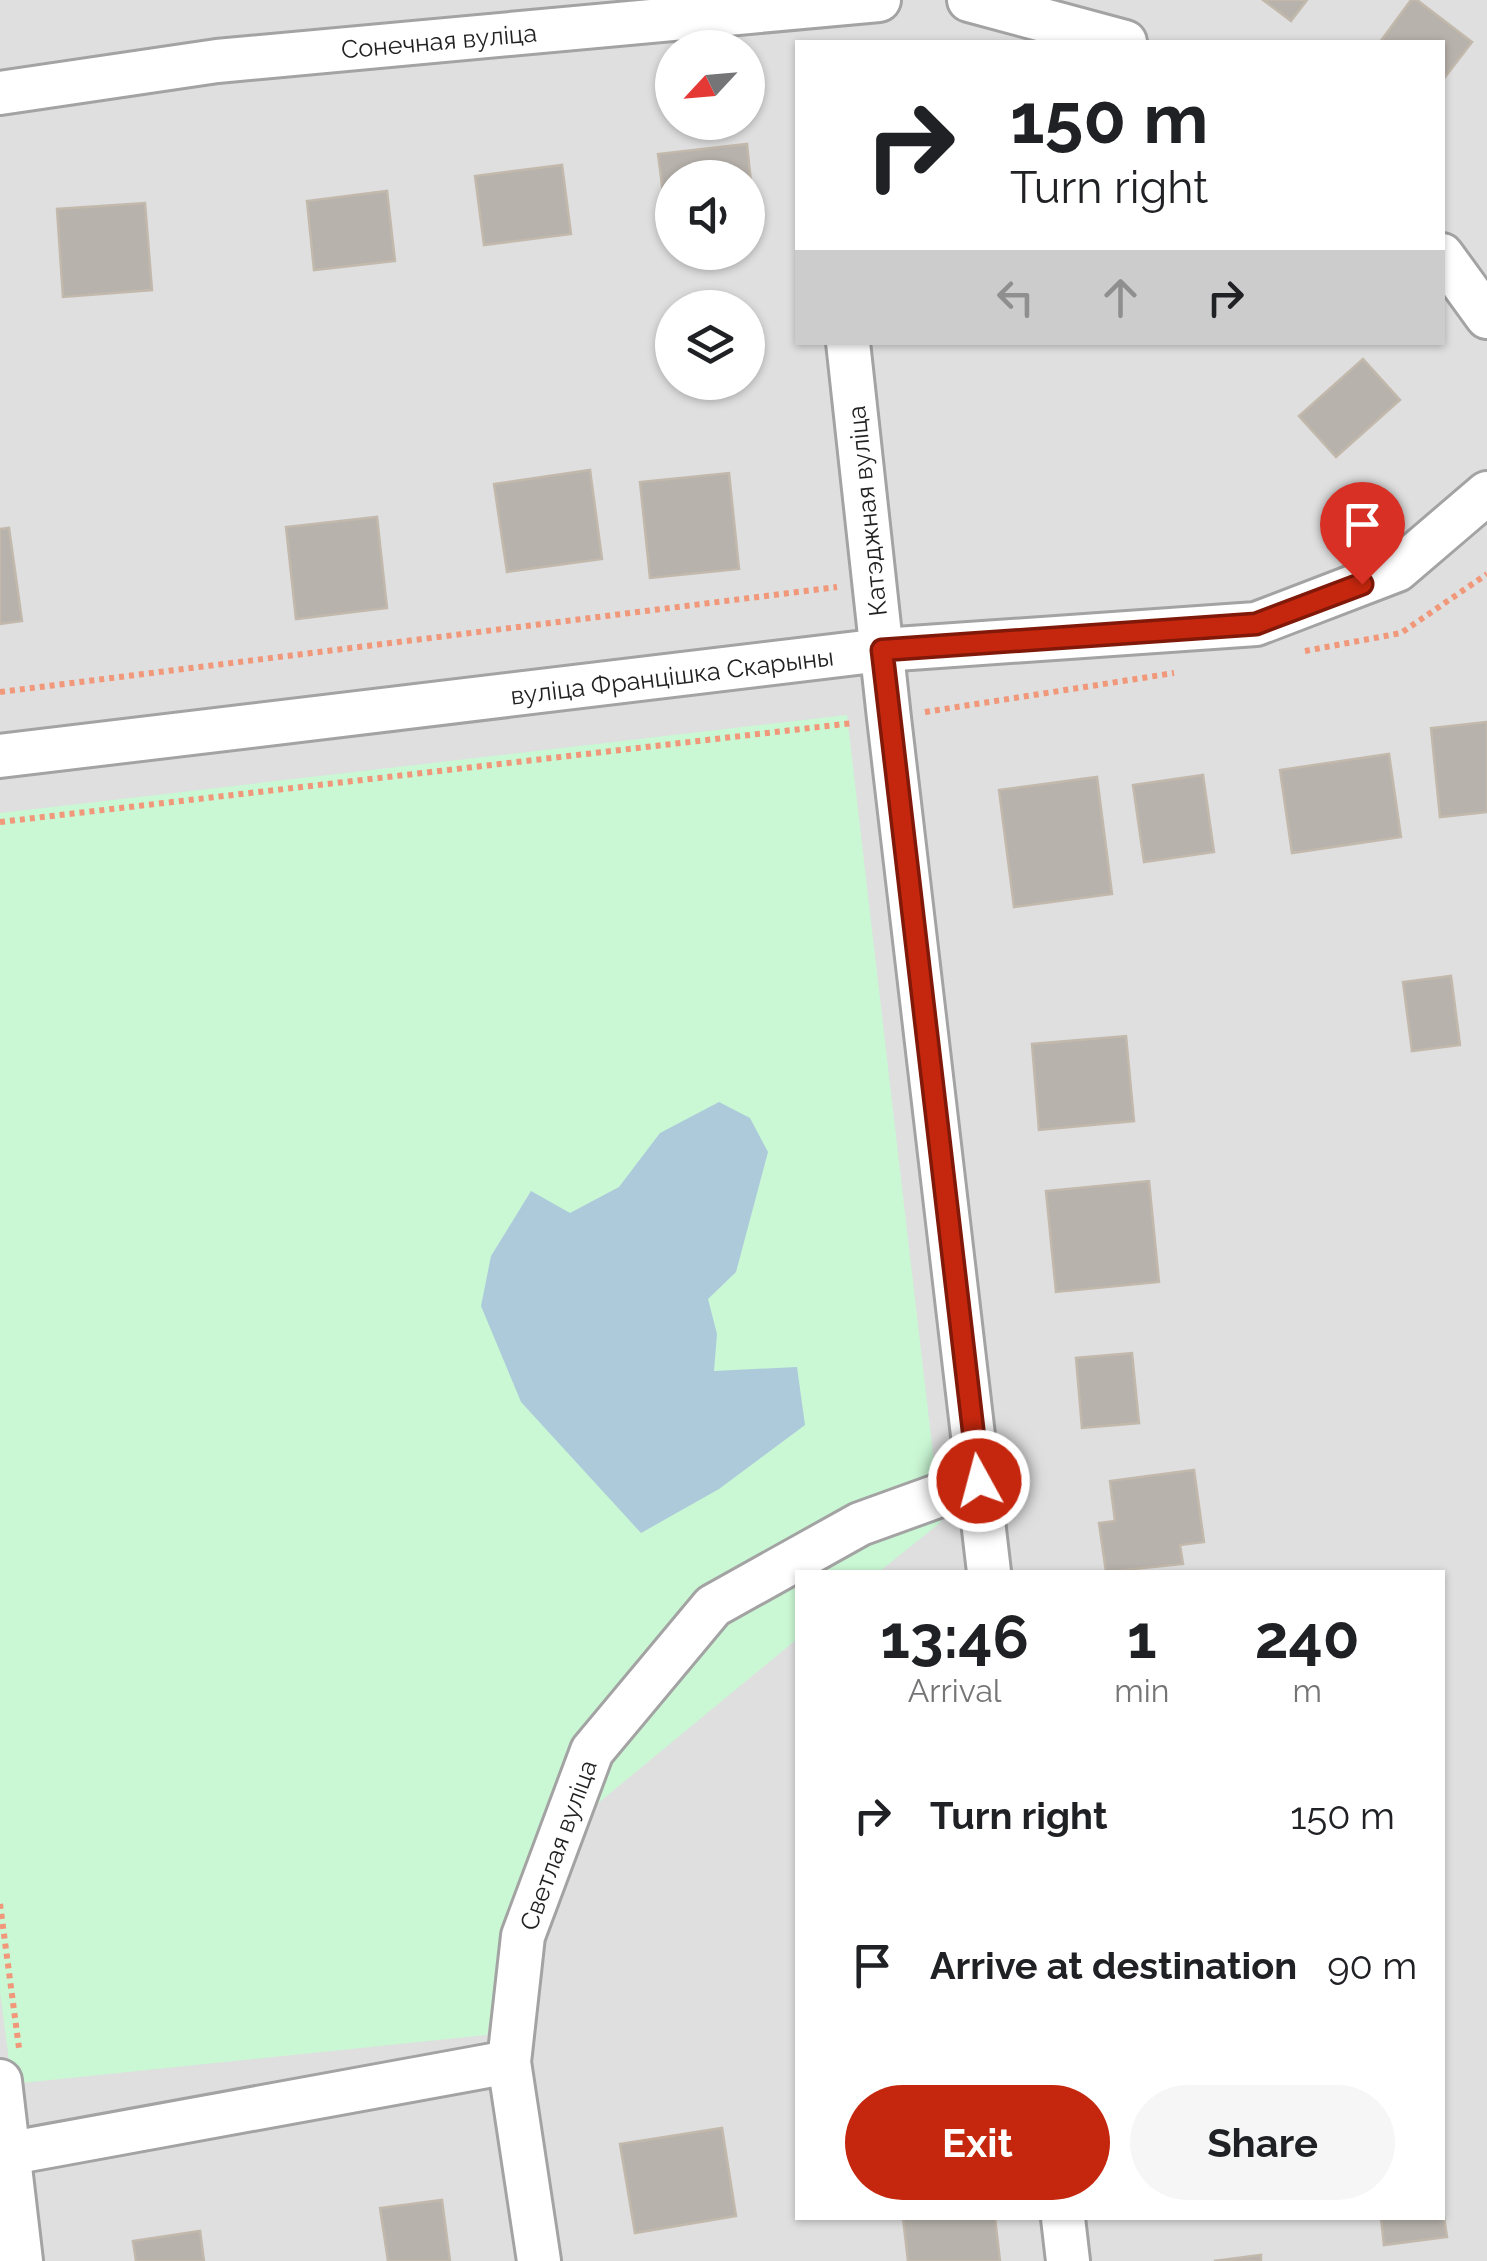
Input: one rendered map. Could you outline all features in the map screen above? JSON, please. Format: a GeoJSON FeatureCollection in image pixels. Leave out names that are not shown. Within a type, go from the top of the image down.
{"type":"FeatureCollection","features":[{"type":"Feature","properties":{"kind":"street","name":"Сонечная вуліца"},"geometry":{"type":"LineString","coordinates":[[0,93],[217,62],[812,16],[880,0]]}},
{"type":"Feature","properties":{"kind":"street"},"geometry":{"type":"LineString","coordinates":[[969,0],[1118,40]]}},
{"type":"Feature","properties":{"kind":"street"},"geometry":{"type":"LineString","coordinates":[[1445,259],[1487,318]]}},
{"type":"Feature","properties":{"kind":"street","name":"Катэджная вуліца"},"geometry":{"type":"LineString","coordinates":[[848,345],[989,1570]]}},
{"type":"Feature","properties":{"kind":"street","name":"вуліца Францішка Скарыны"},"geometry":{"type":"LineString","coordinates":[[0,756],[882,650],[1256,624],[1397,570],[1487,493]]}},
{"type":"Feature","properties":{"kind":"street","name":"Светлая вуліца"},"geometry":{"type":"LineString","coordinates":[[539,2261],[509,2062],[523,1936],[592,1751],[713,1606],[860,1524],[979,1481]]}},
{"type":"Feature","properties":{"kind":"street"},"geometry":{"type":"LineString","coordinates":[[5,2154],[509,2062]]}},
{"type":"Feature","properties":{"kind":"street"},"geometry":{"type":"LineString","coordinates":[[10,2067],[5,2154],[21,2261]]}},
{"type":"Feature","properties":{"kind":"street"},"geometry":{"type":"LineString","coordinates":[[1063,2220],[1068,2261]]}},
{"type":"Feature","properties":{"kind":"path"},"geometry":{"type":"LineString","coordinates":[[1296,652],[1401,633],[1487,574]]}},
{"type":"Feature","properties":{"kind":"path"},"geometry":{"type":"LineString","coordinates":[[0,692],[874,582]]}},
{"type":"Feature","properties":{"kind":"path"},"geometry":{"type":"LineString","coordinates":[[0,822],[889,718],[1183,671]]}},
{"type":"Feature","properties":{"kind":"path"},"geometry":{"type":"LineString","coordinates":[[0,1904],[10,2067]]}},
{"type":"Feature","properties":{"kind":"shaded area"},"geometry":{"type":"Polygon","coordinates":[[[0,0],[1487,0],[1487,2261],[0,2261],[0,0]]]}},
{"type":"Feature","properties":{"kind":"green space"},"geometry":{"type":"Polygon","coordinates":[[[847,715],[941,1522],[881,1570],[795,1570],[795,1641],[597,1804],[506,1929],[487,2035],[12,2084],[0,1992],[0,813],[847,715]]]}},
{"type":"Feature","properties":{"kind":"water"},"geometry":{"type":"Polygon","coordinates":[[[719,1102],[750,1118],[768,1152],[736,1272],[708,1299],[717,1334],[714,1371],[797,1367],[805,1425],[719,1489],[641,1533],[521,1402],[481,1306],[491,1256],[531,1191],[570,1213],[619,1187],[660,1133],[719,1102]]]}},
{"type":"Feature","properties":{"kind":"building"},"geometry":{"type":"Polygon","coordinates":[[[1263,0],[1307,0],[1291,21],[1263,0]]]}},
{"type":"Feature","properties":{"kind":"building"},"geometry":{"type":"Polygon","coordinates":[[[1411,0],[1417,0],[1472,42],[1445,77],[1445,40],[1381,40],[1411,0]]]}},
{"type":"Feature","properties":{"kind":"building"},"geometry":{"type":"Polygon","coordinates":[[[747,144],[749,160],[659,160],[658,154],[747,144]]]}},
{"type":"Feature","properties":{"kind":"building"},"geometry":{"type":"Polygon","coordinates":[[[562,165],[571,234],[484,245],[475,176],[562,165]]]}},
{"type":"Feature","properties":{"kind":"building"},"geometry":{"type":"Polygon","coordinates":[[[387,191],[395,261],[314,270],[307,201],[387,191]]]}},
{"type":"Feature","properties":{"kind":"building"},"geometry":{"type":"Polygon","coordinates":[[[145,203],[152,290],[63,297],[57,209],[145,203]]]}},
{"type":"Feature","properties":{"kind":"building"},"geometry":{"type":"Polygon","coordinates":[[[1363,359],[1400,400],[1336,457],[1299,416],[1363,359]]]}},
{"type":"Feature","properties":{"kind":"building"},"geometry":{"type":"Polygon","coordinates":[[[590,470],[602,559],[507,572],[494,484],[590,470]]]}},
{"type":"Feature","properties":{"kind":"building"},"geometry":{"type":"Polygon","coordinates":[[[729,473],[739,569],[650,578],[640,482],[729,473]]]}},
{"type":"Feature","properties":{"kind":"building"},"geometry":{"type":"Polygon","coordinates":[[[377,517],[387,608],[296,619],[286,527],[377,517]]]}},
{"type":"Feature","properties":{"kind":"building"},"geometry":{"type":"Polygon","coordinates":[[[9,528],[22,621],[0,624],[0,529],[9,528]]]}},
{"type":"Feature","properties":{"kind":"building"},"geometry":{"type":"Polygon","coordinates":[[[1487,722],[1487,812],[1440,817],[1431,728],[1487,722]]]}},
{"type":"Feature","properties":{"kind":"building"},"geometry":{"type":"Polygon","coordinates":[[[1389,754],[1401,837],[1292,853],[1280,770],[1389,754]]]}},
{"type":"Feature","properties":{"kind":"building"},"geometry":{"type":"Polygon","coordinates":[[[1203,775],[1214,852],[1144,862],[1133,785],[1203,775]]]}},
{"type":"Feature","properties":{"kind":"building"},"geometry":{"type":"Polygon","coordinates":[[[1097,777],[1112,894],[1014,907],[999,790],[1097,777]]]}},
{"type":"Feature","properties":{"kind":"building"},"geometry":{"type":"Polygon","coordinates":[[[1451,976],[1460,1045],[1412,1051],[1403,982],[1451,976]]]}},
{"type":"Feature","properties":{"kind":"building"},"geometry":{"type":"Polygon","coordinates":[[[1126,1036],[1134,1121],[1039,1130],[1032,1044],[1126,1036]]]}},
{"type":"Feature","properties":{"kind":"building"},"geometry":{"type":"Polygon","coordinates":[[[1149,1181],[1159,1282],[1056,1292],[1046,1191],[1149,1181]]]}},
{"type":"Feature","properties":{"kind":"building"},"geometry":{"type":"Polygon","coordinates":[[[1132,1353],[1139,1423],[1082,1428],[1076,1358],[1132,1353]]]}},
{"type":"Feature","properties":{"kind":"building"},"geometry":{"type":"Polygon","coordinates":[[[1194,1470],[1204,1542],[1180,1545],[1183,1564],[1106,1570],[1099,1523],[1115,1521],[1110,1481],[1194,1470]]]}},
{"type":"Feature","properties":{"kind":"building"},"geometry":{"type":"Polygon","coordinates":[[[722,2128],[736,2216],[635,2233],[620,2144],[722,2128]]]}},
{"type":"Feature","properties":{"kind":"building"},"geometry":{"type":"Polygon","coordinates":[[[442,2200],[450,2261],[388,2261],[380,2208],[442,2200]]]}},
{"type":"Feature","properties":{"kind":"building"},"geometry":{"type":"Polygon","coordinates":[[[903,2220],[995,2220],[1000,2261],[908,2261],[903,2220]]]}},
{"type":"Feature","properties":{"kind":"building"},"geometry":{"type":"Polygon","coordinates":[[[1381,2220],[1444,2220],[1447,2237],[1384,2245],[1381,2220]]]}},
{"type":"Feature","properties":{"kind":"building"},"geometry":{"type":"Polygon","coordinates":[[[200,2231],[204,2261],[136,2261],[133,2241],[200,2231]]]}},
{"type":"Feature","properties":{"kind":"building"},"geometry":{"type":"Polygon","coordinates":[[[1261,2255],[1261,2261],[1214,2261],[1261,2255]]]}},
{"type":"Feature","properties":{"kind":"route"},"geometry":{"type":"LineString","coordinates":[[979,1481],[882,650],[1256,624],[1362,584]]}}]}
